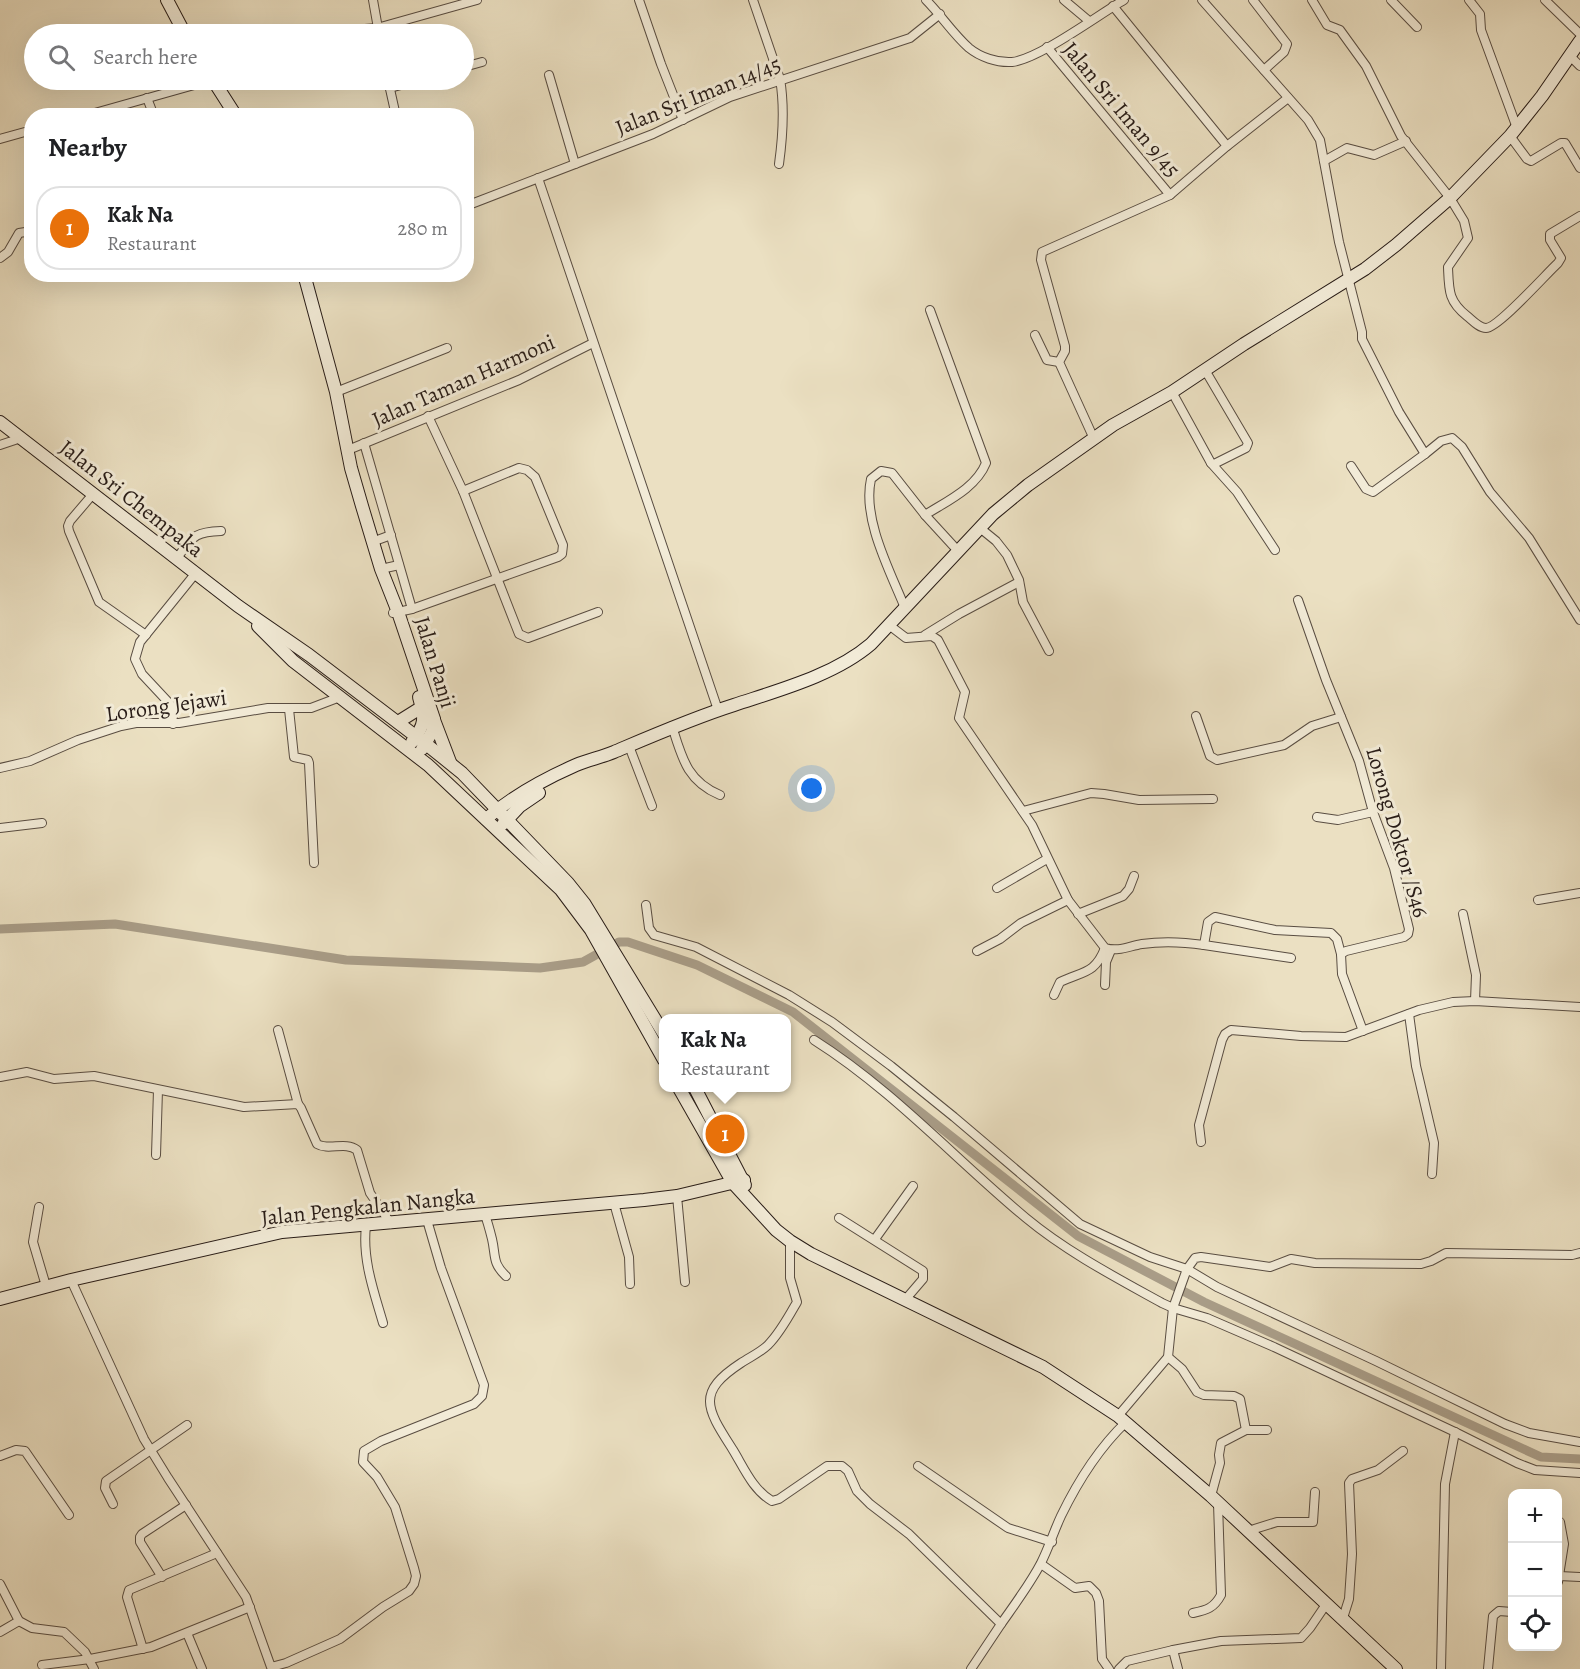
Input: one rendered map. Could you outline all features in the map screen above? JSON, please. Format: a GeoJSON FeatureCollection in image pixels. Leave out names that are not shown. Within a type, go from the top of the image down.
{"type":"FeatureCollection","features":[{"type":"Feature","properties":{"kind":"main road"},"geometry":{"type":"LineString","coordinates":[[167,0],[180,24]]}},
{"type":"Feature","properties":{"kind":"main road"},"geometry":{"type":"LineString","coordinates":[[486,819],[509,800],[577,764],[629,746],[672,726],[771,693],[855,657],[889,625],[980,528],[1028,485],[1113,425],[1172,392],[1365,269],[1396,245],[1450,198],[1514,132],[1580,41]]}},
{"type":"Feature","properties":{"kind":"main road"},"geometry":{"type":"LineString","coordinates":[[219,90],[231,108]]}},
{"type":"Feature","properties":{"kind":"main road"},"geometry":{"type":"LineString","coordinates":[[306,282],[336,392],[348,450],[372,542],[392,598],[422,707],[424,717],[421,740],[411,752]]}},
{"type":"Feature","properties":{"kind":"main road","name":"Jalan Sri Chempaka"},"geometry":{"type":"LineString","coordinates":[[0,422],[238,606]]}},
{"type":"Feature","properties":{"kind":"main road"},"geometry":{"type":"LineString","coordinates":[[238,606],[292,662],[411,752],[486,819],[561,890],[599,931]]}},
{"type":"Feature","properties":{"kind":"main road"},"geometry":{"type":"LineString","coordinates":[[238,606],[309,655],[421,740],[451,764],[507,819],[568,884],[599,931],[659,1052]]}},
{"type":"Feature","properties":{"kind":"main road","name":"Jalan Panji"},"geometry":{"type":"LineString","coordinates":[[396,612],[434,719],[432,732],[421,740]]}},
{"type":"Feature","properties":{"kind":"main road"},"geometry":{"type":"LineString","coordinates":[[398,722],[422,707]]}},
{"type":"Feature","properties":{"kind":"main road"},"geometry":{"type":"LineString","coordinates":[[434,719],[451,764]]}},
{"type":"Feature","properties":{"kind":"main road"},"geometry":{"type":"LineString","coordinates":[[497,830],[529,798],[581,771],[594,760]]}},
{"type":"Feature","properties":{"kind":"main road"},"geometry":{"type":"LineString","coordinates":[[617,967],[659,1028]]}},
{"type":"Feature","properties":{"kind":"main road"},"geometry":{"type":"LineString","coordinates":[[682,1092],[750,1200],[776,1230],[790,1242],[1043,1367],[1122,1419],[1214,1499],[1396,1669]]}},
{"type":"Feature","properties":{"kind":"main road"},"geometry":{"type":"LineString","coordinates":[[697,1092],[739,1182]]}},
{"type":"Feature","properties":{"kind":"main road","name":"Jalan Pengkalan Nangka"},"geometry":{"type":"LineString","coordinates":[[0,1299],[71,1280],[282,1233],[677,1196],[739,1182]]}},
{"type":"Feature","properties":{"kind":"street"},"geometry":{"type":"LineString","coordinates":[[373,0],[377,24]]}},
{"type":"Feature","properties":{"kind":"street"},"geometry":{"type":"LineString","coordinates":[[399,24],[477,0]]}},
{"type":"Feature","properties":{"kind":"street"},"geometry":{"type":"LineString","coordinates":[[639,0],[683,120]]}},
{"type":"Feature","properties":{"kind":"street"},"geometry":{"type":"LineString","coordinates":[[754,0],[780,79],[784,116],[779,164]]}},
{"type":"Feature","properties":{"kind":"street"},"geometry":{"type":"LineString","coordinates":[[926,0],[968,47],[990,59],[1002,62],[1014,62],[1047,47],[1124,0]]}},
{"type":"Feature","properties":{"kind":"street"},"geometry":{"type":"LineString","coordinates":[[1064,0],[1089,21]]}},
{"type":"Feature","properties":{"kind":"street"},"geometry":{"type":"LineString","coordinates":[[1202,0],[1315,130],[1320,140],[1339,242],[1365,347],[1399,412],[1425,454]]}},
{"type":"Feature","properties":{"kind":"street"},"geometry":{"type":"LineString","coordinates":[[1253,0],[1287,45],[1284,52],[1263,70]]}},
{"type":"Feature","properties":{"kind":"street"},"geometry":{"type":"LineString","coordinates":[[1312,0],[1327,25],[1340,30],[1366,66],[1406,141],[1450,198],[1467,229],[1468,238],[1464,247],[1453,257],[1448,267],[1450,293],[1453,303],[1479,326],[1486,328],[1492,326],[1558,263],[1561,258],[1550,240],[1550,234],[1580,216]]}},
{"type":"Feature","properties":{"kind":"street"},"geometry":{"type":"LineString","coordinates":[[1391,0],[1417,27]]}},
{"type":"Feature","properties":{"kind":"street"},"geometry":{"type":"LineString","coordinates":[[1469,0],[1480,14],[1481,30],[1514,132],[1527,159],[1531,161],[1561,143],[1565,143],[1580,168]]}},
{"type":"Feature","properties":{"kind":"street"},"geometry":{"type":"LineString","coordinates":[[1545,0],[1580,34]]}},
{"type":"Feature","properties":{"kind":"street"},"geometry":{"type":"LineString","coordinates":[[1113,6],[1227,146]]}},
{"type":"Feature","properties":{"kind":"street","name":"Jalan Sri Iman 14/45"},"geometry":{"type":"LineString","coordinates":[[474,203],[653,134],[729,97],[910,38],[940,14]]}},
{"type":"Feature","properties":{"kind":"street","name":"Jalan Sri Iman 9/45"},"geometry":{"type":"LineString","coordinates":[[1047,47],[1170,195]]}},
{"type":"Feature","properties":{"kind":"street"},"geometry":{"type":"LineString","coordinates":[[1570,56],[1580,66]]}},
{"type":"Feature","properties":{"kind":"street"},"geometry":{"type":"LineString","coordinates":[[474,64],[482,62]]}},
{"type":"Feature","properties":{"kind":"street"},"geometry":{"type":"LineString","coordinates":[[549,75],[575,164]]}},
{"type":"Feature","properties":{"kind":"street"},"geometry":{"type":"LineString","coordinates":[[123,108],[176,90]]}},
{"type":"Feature","properties":{"kind":"street"},"geometry":{"type":"LineString","coordinates":[[390,90],[394,108]]}},
{"type":"Feature","properties":{"kind":"street"},"geometry":{"type":"LineString","coordinates":[[147,98],[151,108]]}},
{"type":"Feature","properties":{"kind":"street"},"geometry":{"type":"LineString","coordinates":[[1059,362],[1065,346],[1041,260],[1042,252],[1170,195],[1288,98]]}},
{"type":"Feature","properties":{"kind":"street"},"geometry":{"type":"LineString","coordinates":[[0,139],[24,132]]}},
{"type":"Feature","properties":{"kind":"street"},"geometry":{"type":"LineString","coordinates":[[1324,161],[1347,148],[1376,154],[1406,141]]}},
{"type":"Feature","properties":{"kind":"street"},"geometry":{"type":"LineString","coordinates":[[538,178],[718,710]]}},
{"type":"Feature","properties":{"kind":"street"},"geometry":{"type":"LineString","coordinates":[[0,258],[8,252],[19,232],[24,232]]}},
{"type":"Feature","properties":{"kind":"street"},"geometry":{"type":"LineString","coordinates":[[925,515],[970,484],[982,473],[986,463],[930,310]]}},
{"type":"Feature","properties":{"kind":"street"},"geometry":{"type":"LineString","coordinates":[[1035,335],[1047,360],[1059,362]]}},
{"type":"Feature","properties":{"kind":"street","name":"Jalan Taman Harmoni"},"geometry":{"type":"LineString","coordinates":[[348,450],[520,379],[593,343]]}},
{"type":"Feature","properties":{"kind":"street"},"geometry":{"type":"LineString","coordinates":[[336,392],[447,348]]}},
{"type":"Feature","properties":{"kind":"street"},"geometry":{"type":"LineString","coordinates":[[1059,362],[1094,439]]}},
{"type":"Feature","properties":{"kind":"street"},"geometry":{"type":"LineString","coordinates":[[1205,370],[1248,443],[1246,448],[1214,464],[1211,463]]}},
{"type":"Feature","properties":{"kind":"street"},"geometry":{"type":"LineString","coordinates":[[1172,392],[1211,463],[1237,492],[1275,550]]}},
{"type":"Feature","properties":{"kind":"street"},"geometry":{"type":"LineString","coordinates":[[428,416],[463,491],[516,631],[522,637],[528,638],[598,612]]}},
{"type":"Feature","properties":{"kind":"street"},"geometry":{"type":"LineString","coordinates":[[0,444],[21,438]]}},
{"type":"Feature","properties":{"kind":"street"},"geometry":{"type":"LineString","coordinates":[[1351,466],[1366,489],[1373,492],[1446,439],[1452,438],[1462,447],[1490,492],[1529,538],[1580,620]]}},
{"type":"Feature","properties":{"kind":"street"},"geometry":{"type":"LineString","coordinates":[[364,443],[412,609]]}},
{"type":"Feature","properties":{"kind":"street"},"geometry":{"type":"LineString","coordinates":[[396,612],[412,609],[560,556],[563,552],[563,545],[535,477],[527,470],[517,469],[463,491]]}},
{"type":"Feature","properties":{"kind":"street"},"geometry":{"type":"LineString","coordinates":[[905,608],[882,552],[868,505],[871,479],[881,471],[892,473],[925,515],[958,551]]}},
{"type":"Feature","properties":{"kind":"street"},"geometry":{"type":"LineString","coordinates":[[93,494],[70,521],[69,531],[99,602],[146,635]]}},
{"type":"Feature","properties":{"kind":"street"},"geometry":{"type":"LineString","coordinates":[[980,528],[996,541],[1007,555],[1019,582],[1023,602],[1049,651]]}},
{"type":"Feature","properties":{"kind":"street"},"geometry":{"type":"LineString","coordinates":[[176,559],[197,534],[202,531],[221,531]]}},
{"type":"Feature","properties":{"kind":"street"},"geometry":{"type":"LineString","coordinates":[[372,542],[391,535]]}},
{"type":"Feature","properties":{"kind":"street"},"geometry":{"type":"LineString","coordinates":[[381,569],[399,565]]}},
{"type":"Feature","properties":{"kind":"street"},"geometry":{"type":"LineString","coordinates":[[173,724],[170,704],[137,666],[135,659],[139,644],[195,574]]}},
{"type":"Feature","properties":{"kind":"street"},"geometry":{"type":"LineString","coordinates":[[922,637],[958,614],[1019,582]]}},
{"type":"Feature","properties":{"kind":"street","name":"Lorong Doktor /S46"},"geometry":{"type":"LineString","coordinates":[[1298,600],[1326,680],[1359,761],[1373,812],[1394,868],[1409,932],[1404,937],[1341,954]]}},
{"type":"Feature","properties":{"kind":"street"},"geometry":{"type":"LineString","coordinates":[[889,625],[906,638],[932,636],[939,640],[965,692],[958,713],[959,717],[1032,825],[1068,900],[1108,949],[1105,986]]}},
{"type":"Feature","properties":{"kind":"street","name":"Lorong Jejawi"},"geometry":{"type":"LineString","coordinates":[[0,768],[30,761],[78,740],[121,726],[136,723],[173,724],[268,708],[290,710],[311,708],[340,697]]}},
{"type":"Feature","properties":{"kind":"street"},"geometry":{"type":"LineString","coordinates":[[290,710],[294,756],[308,760],[309,763],[314,863]]}},
{"type":"Feature","properties":{"kind":"street"},"geometry":{"type":"LineString","coordinates":[[1196,716],[1210,756],[1217,760],[1284,745],[1312,726],[1341,717]]}},
{"type":"Feature","properties":{"kind":"street"},"geometry":{"type":"LineString","coordinates":[[672,726],[683,762],[698,781],[720,795]]}},
{"type":"Feature","properties":{"kind":"street"},"geometry":{"type":"LineString","coordinates":[[629,746],[652,806]]}},
{"type":"Feature","properties":{"kind":"street"},"geometry":{"type":"LineString","coordinates":[[1023,811],[1091,793],[1139,800],[1213,799]]}},
{"type":"Feature","properties":{"kind":"street"},"geometry":{"type":"LineString","coordinates":[[1317,817],[1338,820],[1373,812]]}},
{"type":"Feature","properties":{"kind":"street"},"geometry":{"type":"LineString","coordinates":[[0,828],[42,823]]}},
{"type":"Feature","properties":{"kind":"street"},"geometry":{"type":"LineString","coordinates":[[997,888],[1047,859]]}},
{"type":"Feature","properties":{"kind":"street"},"geometry":{"type":"LineString","coordinates":[[1078,914],[1123,897],[1134,876]]}},
{"type":"Feature","properties":{"kind":"street"},"geometry":{"type":"LineString","coordinates":[[1538,900],[1580,893]]}},
{"type":"Feature","properties":{"kind":"street"},"geometry":{"type":"LineString","coordinates":[[977,951],[1000,939],[1021,923],[1068,900]]}},
{"type":"Feature","properties":{"kind":"street"},"geometry":{"type":"LineString","coordinates":[[646,905],[649,928],[654,935],[696,947],[789,995],[832,1022],[954,1117],[1080,1224],[1376,1360],[1504,1424],[1529,1433],[1580,1442]]}},
{"type":"Feature","properties":{"kind":"street"},"geometry":{"type":"LineString","coordinates":[[1463,915],[1476,975],[1475,1001]]}},
{"type":"Feature","properties":{"kind":"street"},"geometry":{"type":"LineString","coordinates":[[1204,945],[1208,922],[1215,917],[1275,930],[1331,933],[1337,939],[1341,954],[1342,974],[1363,1031]]}},
{"type":"Feature","properties":{"kind":"street"},"geometry":{"type":"LineString","coordinates":[[1054,995],[1060,982],[1098,964],[1108,949],[1180,942],[1291,958]]}},
{"type":"Feature","properties":{"kind":"street"},"geometry":{"type":"LineString","coordinates":[[1201,1142],[1199,1125],[1222,1040],[1231,1030],[1332,1038],[1346,1037],[1409,1014],[1453,1002],[1475,1001],[1580,1007]]}},
{"type":"Feature","properties":{"kind":"street"},"geometry":{"type":"LineString","coordinates":[[1409,1014],[1416,1066],[1434,1143],[1432,1174]]}},
{"type":"Feature","properties":{"kind":"street"},"geometry":{"type":"LineString","coordinates":[[278,1030],[298,1104],[302,1108],[317,1144],[323,1147],[351,1146],[357,1150],[370,1193],[391,1224]]}},
{"type":"Feature","properties":{"kind":"street"},"geometry":{"type":"LineString","coordinates":[[813,1040],[870,1081],[932,1132],[1047,1235],[1068,1249],[1175,1305],[1217,1322],[1517,1463],[1535,1470],[1580,1473]]}},
{"type":"Feature","properties":{"kind":"street"},"geometry":{"type":"LineString","coordinates":[[0,1077],[26,1072],[54,1079],[94,1076],[244,1107],[298,1104]]}},
{"type":"Feature","properties":{"kind":"street"},"geometry":{"type":"LineString","coordinates":[[156,1155],[158,1090]]}},
{"type":"Feature","properties":{"kind":"street"},"geometry":{"type":"LineString","coordinates":[[875,1239],[913,1186]]}},
{"type":"Feature","properties":{"kind":"street"},"geometry":{"type":"LineString","coordinates":[[677,1196],[685,1282]]}},
{"type":"Feature","properties":{"kind":"street"},"geometry":{"type":"LineString","coordinates":[[614,1203],[629,1257],[630,1284]]}},
{"type":"Feature","properties":{"kind":"street"},"geometry":{"type":"LineString","coordinates":[[39,1207],[33,1242],[46,1286]]}},
{"type":"Feature","properties":{"kind":"street"},"geometry":{"type":"LineString","coordinates":[[485,1215],[498,1268],[506,1276]]}},
{"type":"Feature","properties":{"kind":"street"},"geometry":{"type":"LineString","coordinates":[[839,1218],[912,1262],[924,1273],[923,1279],[905,1300]]}},
{"type":"Feature","properties":{"kind":"street"},"geometry":{"type":"LineString","coordinates":[[71,1280],[150,1449],[241,1588],[250,1607],[268,1668],[286,1663],[340,1639],[383,1607],[409,1592],[416,1576],[395,1507],[377,1477],[363,1462],[364,1451],[474,1404],[482,1396],[484,1385],[441,1268],[427,1221]]}},
{"type":"Feature","properties":{"kind":"street"},"geometry":{"type":"LineString","coordinates":[[366,1226],[369,1272],[383,1323]]}},
{"type":"Feature","properties":{"kind":"street"},"geometry":{"type":"LineString","coordinates":[[790,1242],[790,1278],[797,1302],[768,1345],[719,1379],[710,1395],[709,1404],[729,1444],[758,1490],[772,1501],[779,1499],[827,1467],[842,1466],[848,1471],[857,1491],[870,1504],[924,1548],[1001,1624]]}},
{"type":"Feature","properties":{"kind":"street"},"geometry":{"type":"LineString","coordinates":[[971,1669],[1041,1564],[1061,1517],[1081,1481],[1122,1419],[1168,1357],[1175,1305],[1186,1273],[1195,1258],[1270,1267],[1291,1259],[1315,1263],[1421,1264],[1446,1253],[1572,1255],[1580,1253]]}},
{"type":"Feature","properties":{"kind":"street"},"geometry":{"type":"LineString","coordinates":[[1168,1357],[1182,1369],[1197,1392],[1204,1395],[1234,1396],[1240,1399],[1246,1430]]}},
{"type":"Feature","properties":{"kind":"street"},"geometry":{"type":"LineString","coordinates":[[113,1504],[105,1488],[106,1481],[187,1425]]}},
{"type":"Feature","properties":{"kind":"street"},"geometry":{"type":"LineString","coordinates":[[1193,1613],[1210,1609],[1221,1596],[1214,1499],[1221,1443],[1246,1430],[1267,1430]]}},
{"type":"Feature","properties":{"kind":"street"},"geometry":{"type":"LineString","coordinates":[[1441,1669],[1445,1484],[1455,1432]]}},
{"type":"Feature","properties":{"kind":"street"},"geometry":{"type":"LineString","coordinates":[[0,1456],[16,1450],[25,1451],[69,1515]]}},
{"type":"Feature","properties":{"kind":"street"},"geometry":{"type":"LineString","coordinates":[[1342,1617],[1349,1599],[1352,1554],[1349,1483],[1352,1479],[1378,1470],[1403,1451]]}},
{"type":"Feature","properties":{"kind":"street"},"geometry":{"type":"LineString","coordinates":[[918,1466],[1008,1528],[1052,1542]]}},
{"type":"Feature","properties":{"kind":"street"},"geometry":{"type":"LineString","coordinates":[[1248,1531],[1277,1522],[1313,1522],[1315,1492]]}},
{"type":"Feature","properties":{"kind":"street"},"geometry":{"type":"LineString","coordinates":[[162,1577],[140,1542],[140,1538],[142,1533],[186,1505]]}},
{"type":"Feature","properties":{"kind":"street"},"geometry":{"type":"LineString","coordinates":[[1562,1533],[1564,1544],[1562,1556]]}},
{"type":"Feature","properties":{"kind":"street"},"geometry":{"type":"LineString","coordinates":[[143,1649],[127,1597],[128,1592],[133,1587],[162,1577],[217,1552]]}},
{"type":"Feature","properties":{"kind":"street"},"geometry":{"type":"LineString","coordinates":[[1041,1564],[1075,1588],[1089,1586],[1096,1593],[1099,1601],[1102,1659],[1109,1669]]}},
{"type":"Feature","properties":{"kind":"street"},"geometry":{"type":"LineString","coordinates":[[1562,1579],[1580,1577]]}},
{"type":"Feature","properties":{"kind":"street"},"geometry":{"type":"LineString","coordinates":[[0,1584],[19,1621],[32,1628],[64,1632],[90,1659],[94,1669]]}},
{"type":"Feature","properties":{"kind":"street"},"geometry":{"type":"LineString","coordinates":[[1119,1669],[1127,1661],[1221,1641],[1300,1638],[1310,1628],[1327,1603]]}},
{"type":"Feature","properties":{"kind":"street"},"geometry":{"type":"LineString","coordinates":[[42,1665],[143,1649],[250,1607]]}},
{"type":"Feature","properties":{"kind":"street"},"geometry":{"type":"LineString","coordinates":[[1488,1669],[1492,1616],[1499,1611],[1508,1612]]}},
{"type":"Feature","properties":{"kind":"street"},"geometry":{"type":"LineString","coordinates":[[0,1632],[19,1621]]}},
{"type":"Feature","properties":{"kind":"street"},"geometry":{"type":"LineString","coordinates":[[187,1633],[202,1669]]}},
{"type":"Feature","properties":{"kind":"street"},"geometry":{"type":"LineString","coordinates":[[1173,1650],[1178,1669]]}},
{"type":"Feature","properties":{"kind":"waterway"},"geometry":{"type":"LineString","coordinates":[[0,929],[115,924],[346,960],[540,968],[583,962],[619,942],[628,942],[697,965],[793,1012],[1078,1236],[1204,1302],[1541,1457],[1580,1459]]}},
{"type":"Feature","properties":{"kind":"place","name":"Kak Na"},"geometry":{"type":"Point","coordinates":[725,1134]}}]}
